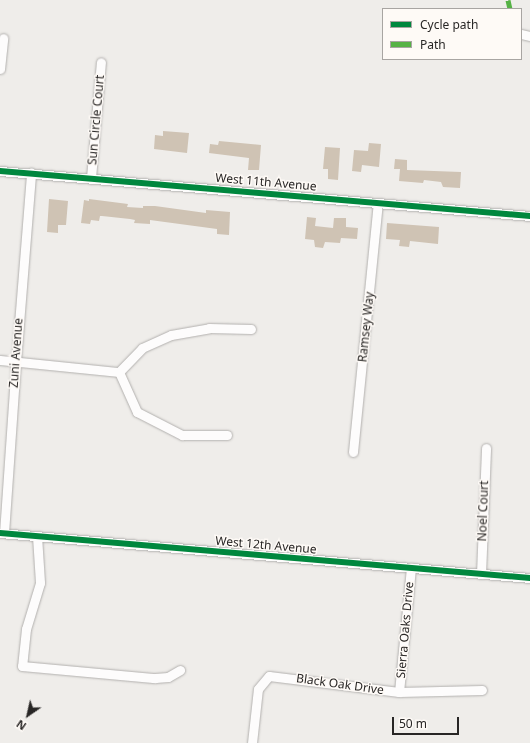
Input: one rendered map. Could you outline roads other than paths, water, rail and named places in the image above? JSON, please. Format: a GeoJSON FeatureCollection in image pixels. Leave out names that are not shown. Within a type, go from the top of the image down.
{"type":"FeatureCollection","features":[{"type":"Feature","properties":{"kind":"street"},"geometry":{"type":"LineString","coordinates":[[0,69],[3,38]]}},
{"type":"Feature","properties":{"kind":"street","name":"Sun Circle Court"},"geometry":{"type":"LineString","coordinates":[[91,178],[101,62]]}},
{"type":"Feature","properties":{"kind":"street","name":"West 11th Avenue"},"geometry":{"type":"LineString","coordinates":[[0,171],[530,216]]}},
{"type":"Feature","properties":{"kind":"street","name":"Zuni Avenue"},"geometry":{"type":"LineString","coordinates":[[2,533],[31,173]]}},
{"type":"Feature","properties":{"kind":"street","name":"Ramsey Way"},"geometry":{"type":"LineString","coordinates":[[353,452],[378,203]]}},
{"type":"Feature","properties":{"kind":"street"},"geometry":{"type":"LineString","coordinates":[[119,372],[142,348],[171,335],[209,328],[250,329]]}},
{"type":"Feature","properties":{"kind":"street"},"geometry":{"type":"LineString","coordinates":[[0,360],[119,372]]}},
{"type":"Feature","properties":{"kind":"street"},"geometry":{"type":"LineString","coordinates":[[119,372],[137,412],[182,435],[227,435]]}},
{"type":"Feature","properties":{"kind":"street","name":"Noel Court"},"geometry":{"type":"LineString","coordinates":[[481,574],[486,448]]}},
{"type":"Feature","properties":{"kind":"street","name":"West 12th Avenue"},"geometry":{"type":"LineString","coordinates":[[2,533],[530,578]]}},
{"type":"Feature","properties":{"kind":"street"},"geometry":{"type":"LineString","coordinates":[[36,536],[40,583],[26,629],[22,666],[155,678],[168,677],[180,670]]}},
{"type":"Feature","properties":{"kind":"street","name":"Sierra Oaks Drive"},"geometry":{"type":"LineString","coordinates":[[400,692],[410,568]]}},
{"type":"Feature","properties":{"kind":"street","name":"Black Oak Drive"},"geometry":{"type":"LineString","coordinates":[[252,743],[258,690],[268,676],[400,692],[482,690]]}}]}
